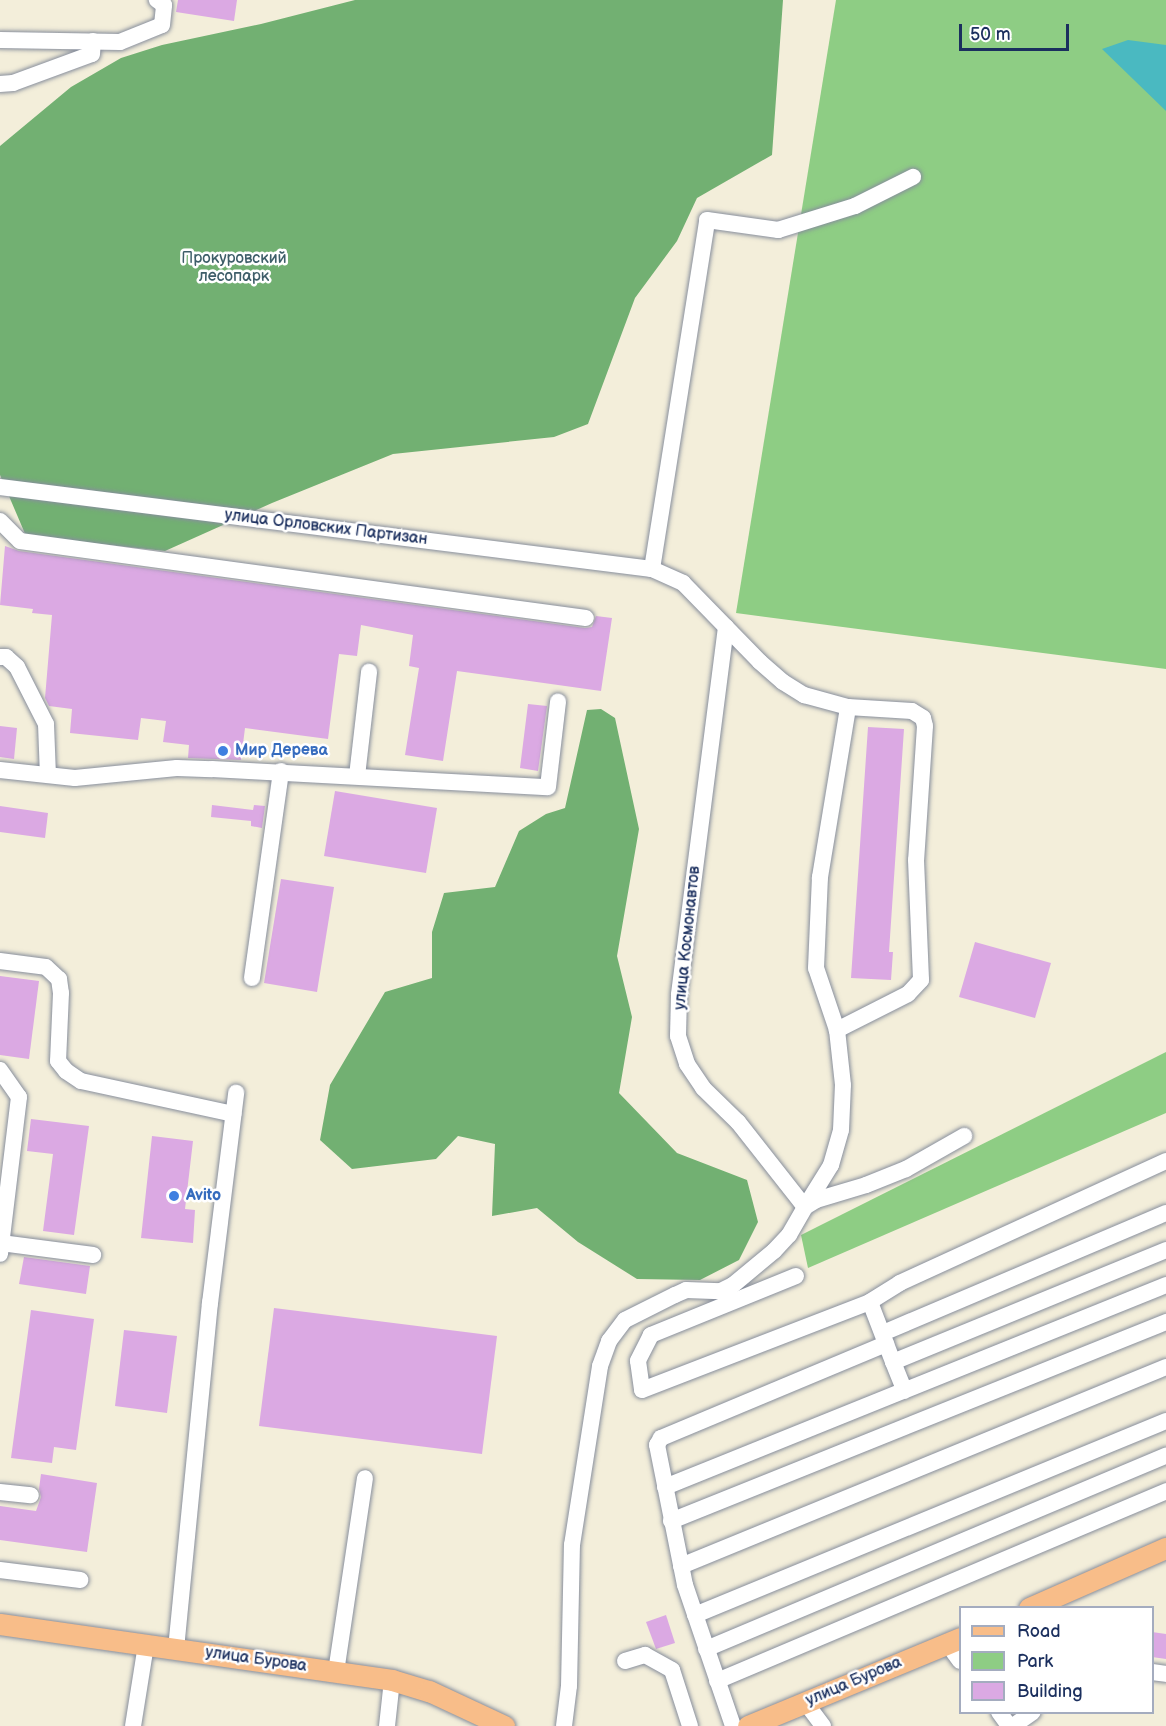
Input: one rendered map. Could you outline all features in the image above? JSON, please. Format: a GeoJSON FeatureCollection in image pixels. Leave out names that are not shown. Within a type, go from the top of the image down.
{"type":"FeatureCollection","features":[{"type":"Feature","properties":{"kind":"main road"},"geometry":{"type":"LineString","coordinates":[[1034,1606],[1166,1548]]}},
{"type":"Feature","properties":{"kind":"main road","name":"улица Бурова"},"geometry":{"type":"LineString","coordinates":[[0,1624],[392,1680],[429,1691],[504,1726]]}},
{"type":"Feature","properties":{"kind":"main road","name":"улица Бурова"},"geometry":{"type":"LineString","coordinates":[[748,1726],[954,1641]]}},
{"type":"Feature","properties":{"kind":"street"},"geometry":{"type":"LineString","coordinates":[[0,40],[120,42],[162,25],[164,5],[158,0]]}},
{"type":"Feature","properties":{"kind":"street"},"geometry":{"type":"LineString","coordinates":[[0,84],[13,84],[92,54],[93,41]]}},
{"type":"Feature","properties":{"kind":"street"},"geometry":{"type":"LineString","coordinates":[[652,568],[707,220],[778,230],[855,206],[913,177]]}},
{"type":"Feature","properties":{"kind":"street","name":"улица Орловских Партизан"},"geometry":{"type":"LineString","coordinates":[[0,487],[652,568],[683,583],[783,682],[804,695],[849,707],[912,711],[923,718],[925,726],[916,860],[922,973],[916,987],[908,994],[837,1030]]}},
{"type":"Feature","properties":{"kind":"street"},"geometry":{"type":"LineString","coordinates":[[0,521],[20,541],[586,618]]}},
{"type":"Feature","properties":{"kind":"street","name":"улица Космонавтов"},"geometry":{"type":"LineString","coordinates":[[726,627],[679,995],[678,1036],[687,1064],[703,1088],[745,1129],[805,1207]]}},
{"type":"Feature","properties":{"kind":"street"},"geometry":{"type":"LineString","coordinates":[[0,657],[6,657],[17,667],[46,724],[48,775]]}},
{"type":"Feature","properties":{"kind":"street"},"geometry":{"type":"LineString","coordinates":[[357,776],[369,672]]}},
{"type":"Feature","properties":{"kind":"street"},"geometry":{"type":"LineString","coordinates":[[0,771],[75,778],[177,768],[281,771],[548,787],[558,702]]}},
{"type":"Feature","properties":{"kind":"street"},"geometry":{"type":"LineString","coordinates":[[564,1726],[569,1686],[572,1545],[600,1366],[609,1341],[625,1320],[686,1290],[709,1293],[734,1285],[789,1235],[831,1164],[841,1130],[843,1085],[837,1030],[816,968],[820,877],[849,707]]}},
{"type":"Feature","properties":{"kind":"street"},"geometry":{"type":"LineString","coordinates":[[252,978],[281,771]]}},
{"type":"Feature","properties":{"kind":"street"},"geometry":{"type":"LineString","coordinates":[[0,961],[46,967],[59,979],[62,993],[58,1061],[66,1071],[81,1081],[233,1114]]}},
{"type":"Feature","properties":{"kind":"street"},"geometry":{"type":"LineString","coordinates":[[0,1070],[18,1097],[1,1248],[93,1255]]}},
{"type":"Feature","properties":{"kind":"street"},"geometry":{"type":"LineString","coordinates":[[176,1649],[210,1303],[236,1093]]}},
{"type":"Feature","properties":{"kind":"street"},"geometry":{"type":"LineString","coordinates":[[805,1207],[830,1194],[866,1185],[906,1169],[964,1136]]}},
{"type":"Feature","properties":{"kind":"street"},"geometry":{"type":"LineString","coordinates":[[796,1276],[651,1335],[638,1361],[642,1390],[870,1302],[900,1283],[1166,1161]]}},
{"type":"Feature","properties":{"kind":"street"},"geometry":{"type":"LineString","coordinates":[[733,1726],[706,1649],[681,1566],[657,1445],[661,1438],[1166,1213]]}},
{"type":"Feature","properties":{"kind":"street"},"geometry":{"type":"LineString","coordinates":[[893,1362],[1166,1250]]}},
{"type":"Feature","properties":{"kind":"street"},"geometry":{"type":"LineString","coordinates":[[665,1487],[1166,1285]]}},
{"type":"Feature","properties":{"kind":"street"},"geometry":{"type":"LineString","coordinates":[[870,1302],[905,1391]]}},
{"type":"Feature","properties":{"kind":"street"},"geometry":{"type":"LineString","coordinates":[[672,1521],[1166,1322]]}},
{"type":"Feature","properties":{"kind":"street"},"geometry":{"type":"LineString","coordinates":[[681,1566],[1166,1368]]}},
{"type":"Feature","properties":{"kind":"street"},"geometry":{"type":"LineString","coordinates":[[695,1615],[1166,1421]]}},
{"type":"Feature","properties":{"kind":"street"},"geometry":{"type":"LineString","coordinates":[[706,1649],[1166,1456]]}},
{"type":"Feature","properties":{"kind":"street"},"geometry":{"type":"LineString","coordinates":[[336,1672],[365,1478]]}},
{"type":"Feature","properties":{"kind":"street"},"geometry":{"type":"LineString","coordinates":[[717,1681],[1166,1491]]}},
{"type":"Feature","properties":{"kind":"street"},"geometry":{"type":"LineString","coordinates":[[0,1492],[31,1495]]}},
{"type":"Feature","properties":{"kind":"street"},"geometry":{"type":"LineString","coordinates":[[0,1570],[80,1580]]}},
{"type":"Feature","properties":{"kind":"street"},"geometry":{"type":"LineString","coordinates":[[954,1641],[959,1658]]}},
{"type":"Feature","properties":{"kind":"street"},"geometry":{"type":"LineString","coordinates":[[133,1726],[146,1644]]}},
{"type":"Feature","properties":{"kind":"street"},"geometry":{"type":"LineString","coordinates":[[625,1661],[645,1655],[672,1670],[690,1726]]}},
{"type":"Feature","properties":{"kind":"street"},"geometry":{"type":"LineString","coordinates":[[387,1726],[392,1680]]}},
{"type":"Feature","properties":{"kind":"street"},"geometry":{"type":"LineString","coordinates":[[805,1702],[823,1726]]}},
{"type":"Feature","properties":{"kind":"street"},"geometry":{"type":"LineString","coordinates":[[1000,1714],[1009,1726]]}},
{"type":"Feature","properties":{"kind":"street"},"geometry":{"type":"LineString","coordinates":[[1013,1726],[1031,1714]]}},
{"type":"Feature","properties":{"kind":"green space","name":"Прокуровский лесопарк"},"geometry":{"type":"Polygon","coordinates":[[[355,0],[783,0],[772,155],[697,198],[677,241],[635,298],[588,424],[554,437],[393,454],[272,503],[165,551],[26,536],[0,475],[0,146],[71,87],[121,58],[162,45],[261,24],[355,0]]]}},
{"type":"Feature","properties":{"kind":"green space"},"geometry":{"type":"Polygon","coordinates":[[[836,0],[1166,0],[1166,669],[736,613],[836,0]]]}},
{"type":"Feature","properties":{"kind":"green space"},"geometry":{"type":"Polygon","coordinates":[[[601,709],[615,718],[639,829],[617,956],[632,1017],[619,1093],[677,1153],[747,1180],[758,1222],[739,1260],[700,1280],[637,1279],[578,1242],[537,1208],[492,1216],[495,1144],[458,1136],[436,1159],[352,1169],[320,1140],[330,1085],[385,992],[432,978],[432,932],[444,893],[495,887],[519,831],[546,814],[565,808],[587,710],[601,709]]]}},
{"type":"Feature","properties":{"kind":"green space"},"geometry":{"type":"Polygon","coordinates":[[[1166,1052],[1166,1113],[808,1268],[801,1235],[1166,1052]]]}},
{"type":"Feature","properties":{"kind":"water"},"geometry":{"type":"Polygon","coordinates":[[[1128,40],[1166,45],[1166,111],[1102,49],[1128,40]]]}},
{"type":"Feature","properties":{"kind":"building"},"geometry":{"type":"Polygon","coordinates":[[[178,0],[237,0],[234,21],[176,12],[178,0]]]}},
{"type":"Feature","properties":{"kind":"building"},"geometry":{"type":"Polygon","coordinates":[[[5,546],[19,551],[585,628],[592,627],[596,616],[612,618],[601,691],[457,671],[443,761],[405,755],[419,668],[409,666],[413,635],[361,625],[357,656],[339,654],[328,739],[245,728],[241,760],[188,758],[189,745],[163,742],[166,721],[141,718],[138,740],[70,733],[72,709],[49,706],[45,698],[52,615],[32,613],[33,609],[0,605],[5,546]]]}},
{"type":"Feature","properties":{"kind":"building"},"geometry":{"type":"Polygon","coordinates":[[[528,704],[547,706],[538,771],[520,768],[528,704]]]}},
{"type":"Feature","properties":{"kind":"building"},"geometry":{"type":"Polygon","coordinates":[[[0,726],[17,728],[14,759],[0,757],[0,726]]]}},
{"type":"Feature","properties":{"kind":"building"},"geometry":{"type":"Polygon","coordinates":[[[868,727],[904,729],[889,952],[893,952],[891,980],[851,978],[868,727]]]}},
{"type":"Feature","properties":{"kind":"building"},"geometry":{"type":"Polygon","coordinates":[[[335,791],[437,808],[426,873],[324,856],[335,791]]]}},
{"type":"Feature","properties":{"kind":"building"},"geometry":{"type":"Polygon","coordinates":[[[212,805],[253,810],[254,805],[265,806],[262,828],[251,826],[251,821],[211,817],[212,805]]]}},
{"type":"Feature","properties":{"kind":"building"},"geometry":{"type":"Polygon","coordinates":[[[0,806],[48,813],[45,838],[0,832],[0,806]]]}},
{"type":"Feature","properties":{"kind":"building"},"geometry":{"type":"Polygon","coordinates":[[[281,879],[334,887],[317,992],[264,983],[281,879]]]}},
{"type":"Feature","properties":{"kind":"building"},"geometry":{"type":"Polygon","coordinates":[[[975,942],[1051,963],[1035,1018],[959,997],[975,942]]]}},
{"type":"Feature","properties":{"kind":"building"},"geometry":{"type":"Polygon","coordinates":[[[0,976],[39,981],[29,1059],[0,1055],[0,976]]]}},
{"type":"Feature","properties":{"kind":"building"},"geometry":{"type":"Polygon","coordinates":[[[31,1119],[89,1126],[74,1235],[43,1231],[53,1154],[27,1151],[31,1119]]]}},
{"type":"Feature","properties":{"kind":"building"},"geometry":{"type":"Polygon","coordinates":[[[152,1136],[193,1141],[185,1209],[195,1210],[193,1243],[141,1238],[152,1136]]]}},
{"type":"Feature","properties":{"kind":"building"},"geometry":{"type":"Polygon","coordinates":[[[24,1257],[90,1266],[86,1294],[19,1284],[24,1257]]]}},
{"type":"Feature","properties":{"kind":"building"},"geometry":{"type":"Polygon","coordinates":[[[274,1308],[497,1336],[482,1454],[259,1426],[274,1308]]]}},
{"type":"Feature","properties":{"kind":"building"},"geometry":{"type":"Polygon","coordinates":[[[31,1310],[94,1319],[76,1450],[54,1447],[52,1463],[11,1458],[31,1310]]]}},
{"type":"Feature","properties":{"kind":"building"},"geometry":{"type":"Polygon","coordinates":[[[124,1330],[177,1336],[167,1413],[115,1406],[124,1330]]]}},
{"type":"Feature","properties":{"kind":"building"},"geometry":{"type":"Polygon","coordinates":[[[41,1474],[97,1483],[87,1552],[0,1540],[0,1506],[36,1511],[41,1497],[39,1489],[41,1474]]]}},
{"type":"Feature","properties":{"kind":"building"},"geometry":{"type":"Polygon","coordinates":[[[666,1615],[675,1643],[656,1649],[646,1622],[666,1615]]]}},
{"type":"Feature","properties":{"kind":"building"},"geometry":{"type":"Polygon","coordinates":[[[1154,1632],[1166,1634],[1166,1659],[1154,1657],[1154,1632]]]}},
{"type":"Feature","properties":{"kind":"place","name":"Мир Дерева"},"geometry":{"type":"Point","coordinates":[223,751]}},
{"type":"Feature","properties":{"kind":"place","name":"Avito"},"geometry":{"type":"Point","coordinates":[174,1196]}}]}
